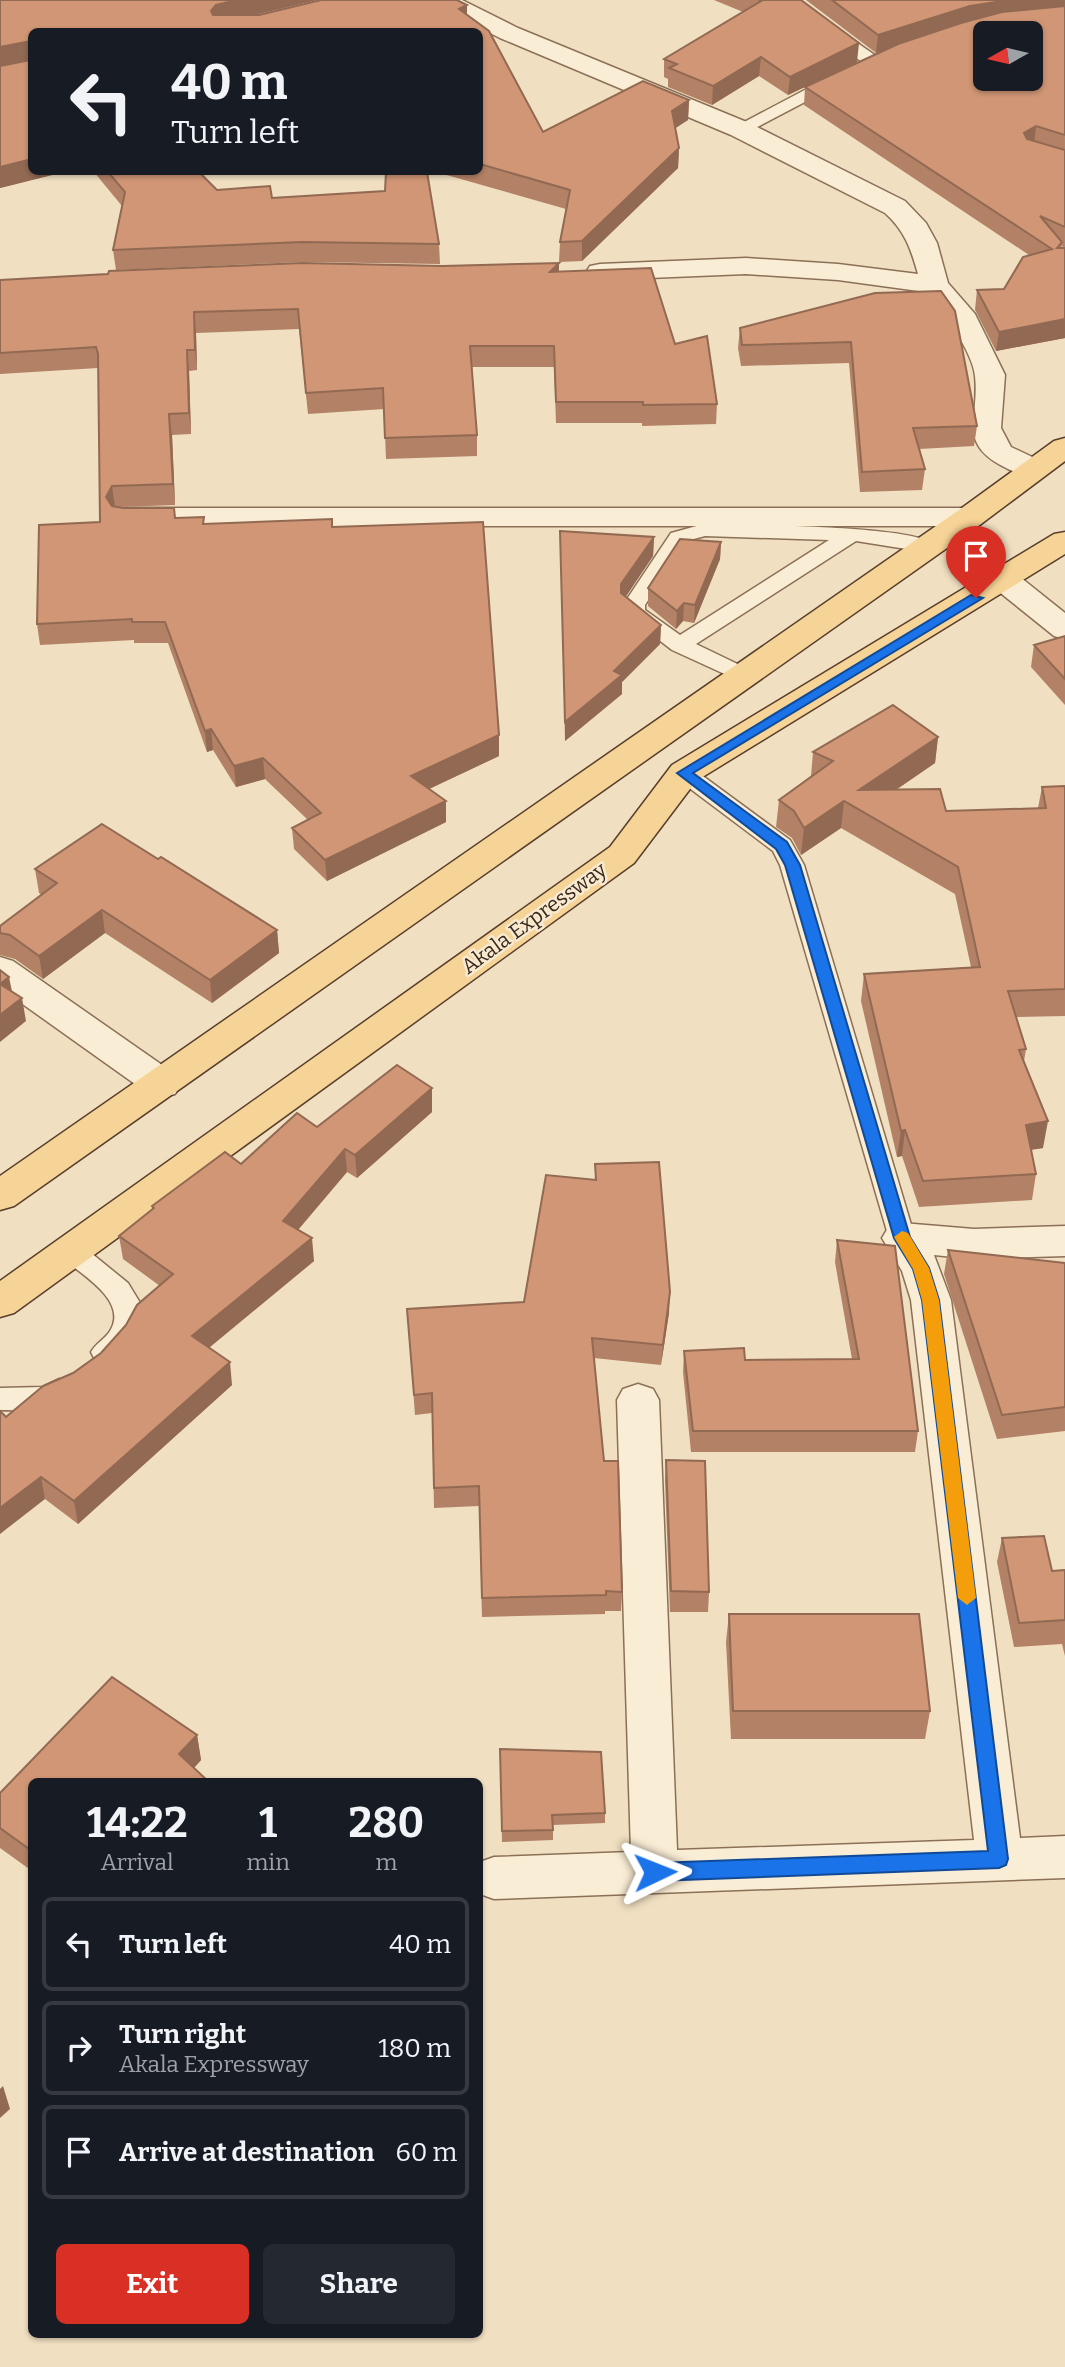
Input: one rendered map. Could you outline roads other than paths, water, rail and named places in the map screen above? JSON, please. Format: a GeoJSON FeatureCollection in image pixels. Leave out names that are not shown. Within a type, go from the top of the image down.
{"type":"FeatureCollection","features":[{"type":"Feature","properties":{"kind":"main road"},"geometry":{"type":"LineString","coordinates":[[0,1196],[925,545],[970,517],[1065,447]]}},
{"type":"Feature","properties":{"kind":"main road","name":"Akala Expressway"},"geometry":{"type":"LineString","coordinates":[[0,1302],[622,855],[684,773],[1065,541]]}},
{"type":"Feature","properties":{"kind":"street"},"geometry":{"type":"LineString","coordinates":[[443,0],[509,33],[740,130],[895,208],[912,223],[923,243],[935,285],[961,314],[990,375],[986,428],[999,453],[1034,469]]}},
{"type":"Feature","properties":{"kind":"street"},"geometry":{"type":"LineString","coordinates":[[572,273],[746,266],[838,272],[935,285]]}},
{"type":"Feature","properties":{"kind":"street"},"geometry":{"type":"LineString","coordinates":[[125,517],[970,517]]}},
{"type":"Feature","properties":{"kind":"street"},"geometry":{"type":"LineString","coordinates":[[1004,580],[1065,629]]}},
{"type":"Feature","properties":{"kind":"street"},"geometry":{"type":"LineString","coordinates":[[0,970],[162,1084]]}},
{"type":"Feature","properties":{"kind":"street"},"geometry":{"type":"LineString","coordinates":[[902,1238],[974,1244],[1065,1241]]}},
{"type":"Feature","properties":{"kind":"street"},"geometry":{"type":"LineString","coordinates":[[902,1238],[921,1268],[930,1300],[999,1859]]}},
{"type":"Feature","properties":{"kind":"street"},"geometry":{"type":"LineString","coordinates":[[638,1400],[655,1872]]}},
{"type":"Feature","properties":{"kind":"street"},"geometry":{"type":"LineString","coordinates":[[494,1878],[1065,1857]]}},
{"type":"Feature","properties":{"kind":"lane"},"geometry":{"type":"LineString","coordinates":[[814,17],[880,60]]}},
{"type":"Feature","properties":{"kind":"lane"},"geometry":{"type":"LineString","coordinates":[[740,130],[816,87],[880,60]]}},
{"type":"Feature","properties":{"kind":"lane"},"geometry":{"type":"LineString","coordinates":[[742,675],[680,645],[634,611],[634,605],[678,537],[704,530],[852,534],[925,545]]}},
{"type":"Feature","properties":{"kind":"lane"},"geometry":{"type":"LineString","coordinates":[[680,645],[852,534]]}},
{"type":"Feature","properties":{"kind":"lane"},"geometry":{"type":"LineString","coordinates":[[684,773],[782,846],[792,865],[902,1238]]}},
{"type":"Feature","properties":{"kind":"lane"},"geometry":{"type":"LineString","coordinates":[[0,1399],[47,1398],[75,1380],[124,1335],[128,1306],[118,1290],[71,1251]]}}]}
